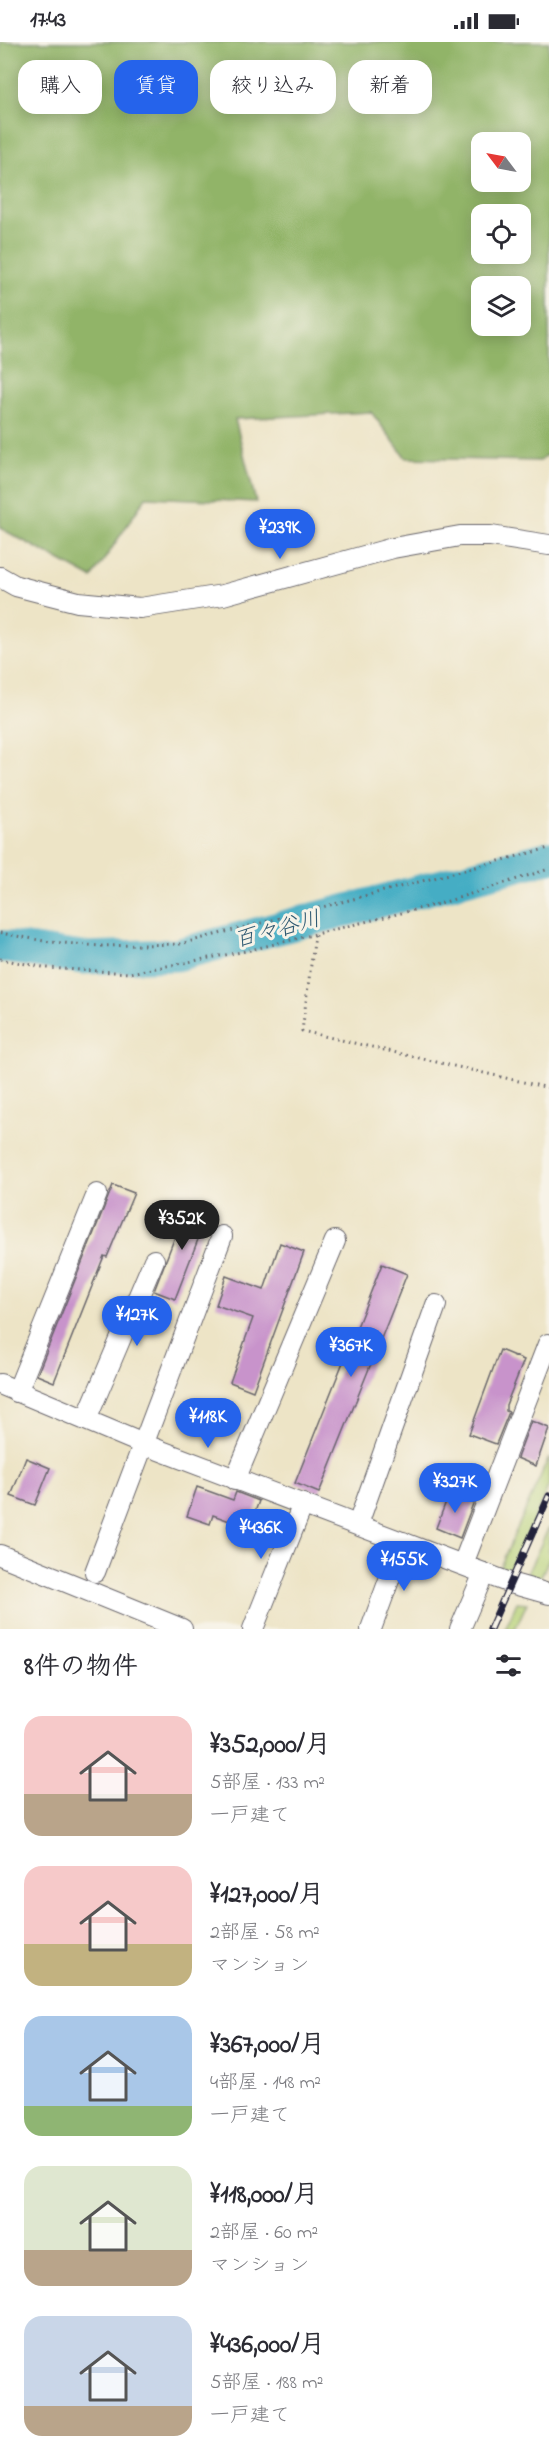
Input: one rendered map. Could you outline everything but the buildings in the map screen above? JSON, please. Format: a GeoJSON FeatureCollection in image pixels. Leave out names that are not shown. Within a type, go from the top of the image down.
{"type":"FeatureCollection","features":[{"type":"Feature","properties":{"kind":"street"},"geometry":{"type":"LineString","coordinates":[[0,577],[16,586],[78,602],[140,608],[223,596],[393,548],[460,537],[491,536],[549,545]]}},
{"type":"Feature","properties":{"kind":"street"},"geometry":{"type":"LineString","coordinates":[[97,1194],[8,1388],[235,1480],[484,1573],[549,1594]]}},
{"type":"Feature","properties":{"kind":"street"},"geometry":{"type":"LineString","coordinates":[[95,1572],[222,1236]]}},
{"type":"Feature","properties":{"kind":"street"},"geometry":{"type":"LineString","coordinates":[[235,1480],[335,1241]]}},
{"type":"Feature","properties":{"kind":"street"},"geometry":{"type":"LineString","coordinates":[[86,1420],[154,1260]]}},
{"type":"Feature","properties":{"kind":"street"},"geometry":{"type":"LineString","coordinates":[[357,1524],[436,1305]]}},
{"type":"Feature","properties":{"kind":"street"},"geometry":{"type":"LineString","coordinates":[[462,1564],[548,1344]]}},
{"type":"Feature","properties":{"kind":"street"},"geometry":{"type":"LineString","coordinates":[[253,1629],[303,1504]]}},
{"type":"Feature","properties":{"kind":"street"},"geometry":{"type":"LineString","coordinates":[[371,1629],[403,1542]]}},
{"type":"Feature","properties":{"kind":"street"},"geometry":{"type":"LineString","coordinates":[[0,1555],[182,1629]]}},
{"type":"Feature","properties":{"kind":"street"},"geometry":{"type":"LineString","coordinates":[[460,1629],[484,1573]]}},
{"type":"Feature","properties":{"kind":"path"},"geometry":{"type":"LineString","coordinates":[[0,933],[50,942],[100,946],[180,944],[549,848]]}},
{"type":"Feature","properties":{"kind":"path"},"geometry":{"type":"LineString","coordinates":[[0,959],[48,968],[130,973],[315,935],[442,903],[549,869]]}},
{"type":"Feature","properties":{"kind":"path"},"geometry":{"type":"LineString","coordinates":[[315,935],[302,1031],[549,1088]]}},
{"type":"Feature","properties":{"kind":"green space"},"geometry":{"type":"Polygon","coordinates":[[[0,42],[549,42],[549,453],[540,461],[406,458],[371,412],[235,419],[256,502],[146,497],[92,578],[0,528],[0,42]]]}},
{"type":"Feature","properties":{"kind":"green space"},"geometry":{"type":"Polygon","coordinates":[[[549,1457],[549,1485],[511,1571],[500,1567],[549,1457]]]}},
{"type":"Feature","properties":{"kind":"green space"},"geometry":{"type":"Polygon","coordinates":[[[549,1527],[549,1559],[540,1578],[527,1574],[549,1527]]]}},
{"type":"Feature","properties":{"kind":"green space"},"geometry":{"type":"Polygon","coordinates":[[[517,1602],[527,1603],[515,1629],[505,1629],[517,1602]]]}},
{"type":"Feature","properties":{"kind":"waterway","name":"百々谷川"},"geometry":{"type":"LineString","coordinates":[[0,946],[82,958],[176,955],[549,857]]}},
{"type":"Feature","properties":{"kind":"railway"},"geometry":{"type":"LineString","coordinates":[[490,1629],[549,1496]]}}]}
